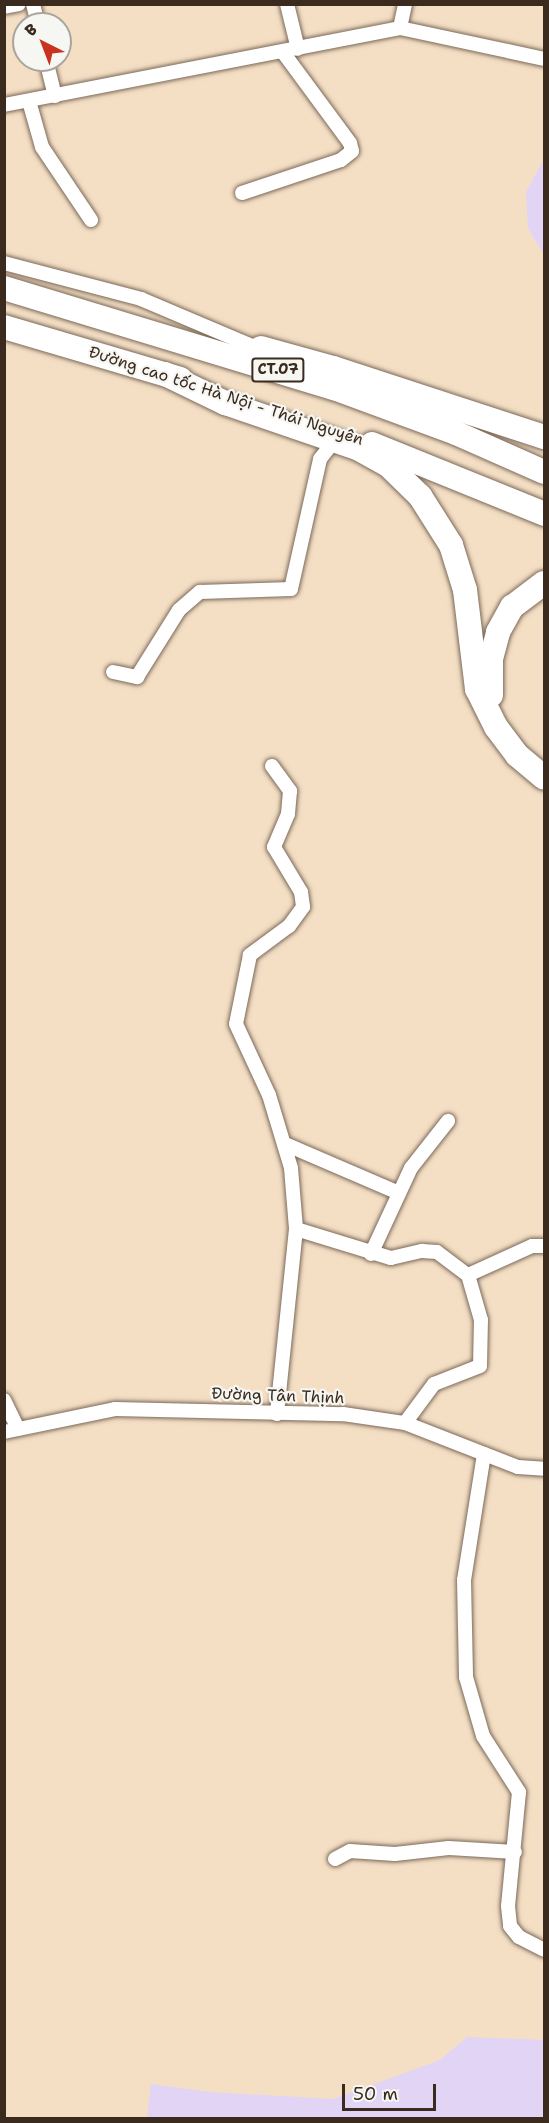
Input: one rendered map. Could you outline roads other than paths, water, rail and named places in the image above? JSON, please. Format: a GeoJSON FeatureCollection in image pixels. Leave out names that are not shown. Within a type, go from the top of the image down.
{"type":"FeatureCollection","features":[{"type":"Feature","properties":{"kind":"highway"},"geometry":{"type":"LineString","coordinates":[[5,288],[333,368],[544,437]]}},
{"type":"Feature","properties":{"kind":"highway","name":"CT.07"},"geometry":{"type":"LineString","coordinates":[[5,288],[334,388],[456,433],[544,472]]}},
{"type":"Feature","properties":{"kind":"highway","name":"Đường cao tốc Hà Nội - Thái Nguyên"},"geometry":{"type":"LineString","coordinates":[[4,327],[165,374],[329,427],[544,514]]}},
{"type":"Feature","properties":{"kind":"highway"},"geometry":{"type":"LineString","coordinates":[[165,374],[225,404],[334,440],[388,465],[420,496],[451,545],[465,590],[477,689],[496,727],[517,755],[544,777]]}},
{"type":"Feature","properties":{"kind":"highway"},"geometry":{"type":"LineString","coordinates":[[496,727],[490,685],[498,632],[512,607],[544,583]]}},
{"type":"Feature","properties":{"kind":"street"},"geometry":{"type":"LineString","coordinates":[[4,8],[19,4]]}},
{"type":"Feature","properties":{"kind":"street"},"geometry":{"type":"LineString","coordinates":[[287,4],[298,49]]}},
{"type":"Feature","properties":{"kind":"street"},"geometry":{"type":"LineString","coordinates":[[400,28],[405,4]]}},
{"type":"Feature","properties":{"kind":"street"},"geometry":{"type":"LineString","coordinates":[[4,105],[400,28],[544,59]]}},
{"type":"Feature","properties":{"kind":"street"},"geometry":{"type":"LineString","coordinates":[[242,193],[341,160],[352,151],[350,143],[283,52]]}},
{"type":"Feature","properties":{"kind":"street"},"geometry":{"type":"LineString","coordinates":[[49,72],[55,96]]}},
{"type":"Feature","properties":{"kind":"street"},"geometry":{"type":"LineString","coordinates":[[29,101],[42,147],[91,220]]}},
{"type":"Feature","properties":{"kind":"street"},"geometry":{"type":"LineString","coordinates":[[4,263],[141,299],[254,347]]}},
{"type":"Feature","properties":{"kind":"street"},"geometry":{"type":"LineString","coordinates":[[112,672],[137,677],[179,610],[200,592],[291,589],[321,459],[334,440]]}},
{"type":"Feature","properties":{"kind":"street"},"geometry":{"type":"LineString","coordinates":[[272,766],[290,791],[288,814],[274,847],[301,892],[303,907],[289,926],[250,955],[236,1024],[269,1095],[285,1144],[296,1229],[277,1414]]}},
{"type":"Feature","properties":{"kind":"street"},"geometry":{"type":"LineString","coordinates":[[370,1254],[417,1158],[448,1121]]}},
{"type":"Feature","properties":{"kind":"street"},"geometry":{"type":"LineString","coordinates":[[285,1144],[399,1193]]}},
{"type":"Feature","properties":{"kind":"street"},"geometry":{"type":"LineString","coordinates":[[296,1229],[370,1254],[391,1258],[422,1251],[437,1252],[468,1275],[481,1320],[480,1366],[434,1384],[405,1423]]}},
{"type":"Feature","properties":{"kind":"street"},"geometry":{"type":"LineString","coordinates":[[468,1275],[531,1246],[544,1246]]}},
{"type":"Feature","properties":{"kind":"street"},"geometry":{"type":"LineString","coordinates":[[4,1400],[11,1431]]}},
{"type":"Feature","properties":{"kind":"street","name":"Đường Tân Thịnh"},"geometry":{"type":"LineString","coordinates":[[11,1431],[115,1409],[160,1407],[277,1414],[343,1414],[405,1423],[518,1467],[544,1469]]}},
{"type":"Feature","properties":{"kind":"street"},"geometry":{"type":"LineString","coordinates":[[484,1454],[464,1580],[466,1677],[483,1736],[519,1792],[508,1906],[510,1926],[519,1937],[544,1950]]}},
{"type":"Feature","properties":{"kind":"street"},"geometry":{"type":"LineString","coordinates":[[335,1859],[350,1851],[395,1854],[449,1848],[514,1852]]}}]}
